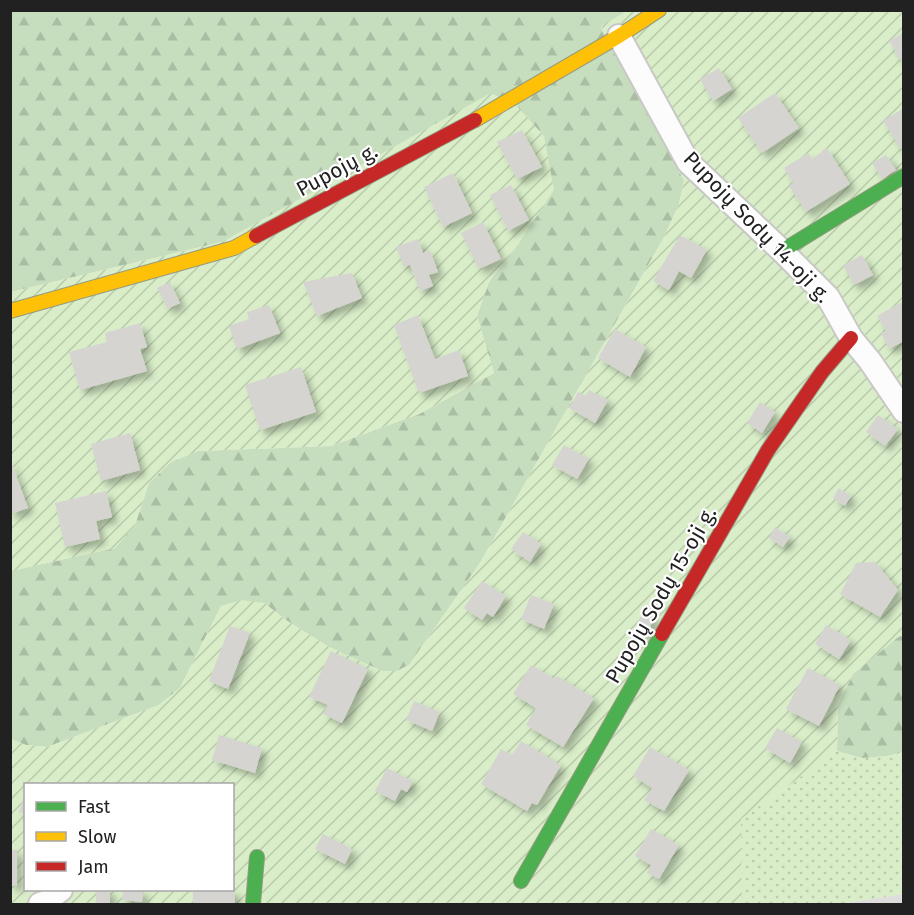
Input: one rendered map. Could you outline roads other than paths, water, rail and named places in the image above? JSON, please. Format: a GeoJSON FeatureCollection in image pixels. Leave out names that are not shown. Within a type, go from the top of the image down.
{"type":"FeatureCollection","features":[{"type":"Feature","properties":{"kind":"street","name":"Pupojų g."},"geometry":{"type":"LineString","coordinates":[[10,311],[234,248],[453,134],[659,10]]}},
{"type":"Feature","properties":{"kind":"street","name":"Pupojų Sodų 14-oji g."},"geometry":{"type":"LineString","coordinates":[[619,36],[688,162],[828,297],[851,338],[870,361],[903,411]]}},
{"type":"Feature","properties":{"kind":"street"},"geometry":{"type":"LineString","coordinates":[[782,251],[903,176]]}},
{"type":"Feature","properties":{"kind":"street","name":"Pupojų Sodų 15-oji g."},"geometry":{"type":"LineString","coordinates":[[521,881],[768,450],[822,372],[851,338]]}},
{"type":"Feature","properties":{"kind":"street"},"geometry":{"type":"LineString","coordinates":[[253,904],[257,857]]}},
{"type":"Feature","properties":{"kind":"street"},"geometry":{"type":"LineString","coordinates":[[40,904],[60,891]]}}]}
